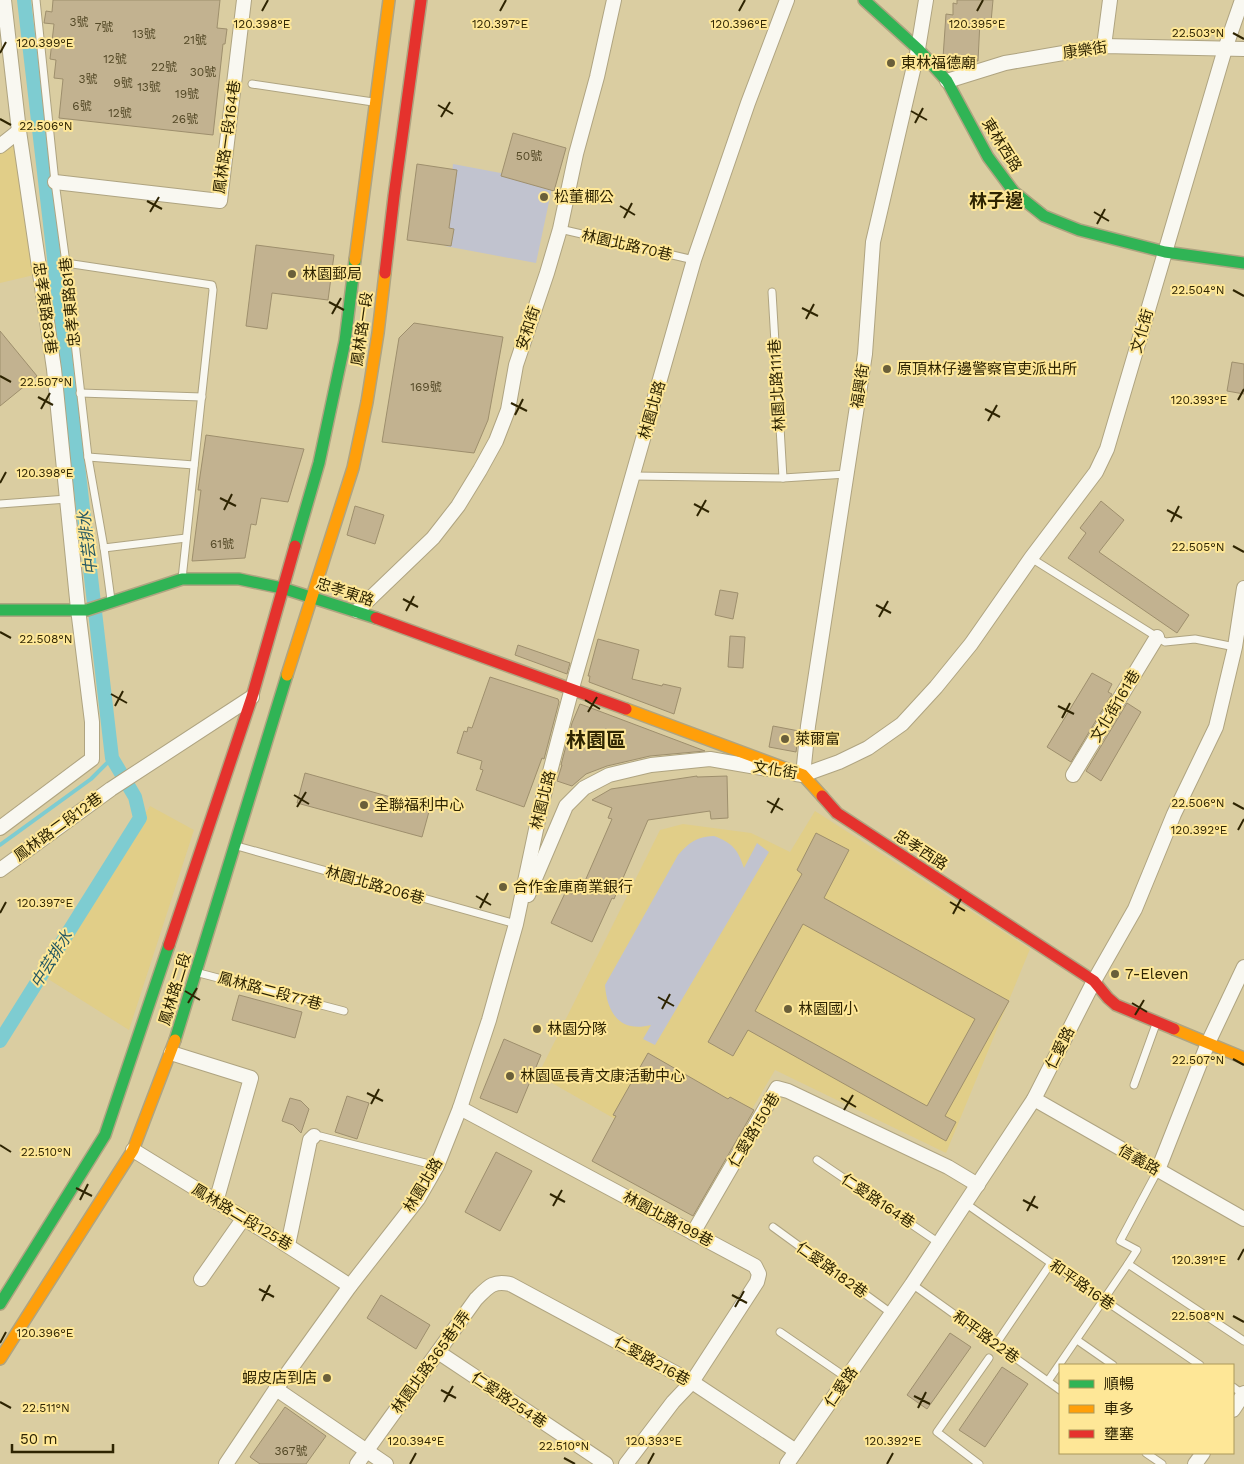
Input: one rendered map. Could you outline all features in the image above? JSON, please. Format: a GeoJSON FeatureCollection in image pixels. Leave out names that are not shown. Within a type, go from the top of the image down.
{"type":"FeatureCollection","features":[{"type":"Feature","properties":{"kind":"main road","name":"鳳林路一段"},"geometry":{"type":"LineString","coordinates":[[282,588],[319,463],[345,341],[389,0]]}},
{"type":"Feature","properties":{"kind":"main road","name":"鳳林路一段"},"geometry":{"type":"LineString","coordinates":[[313,598],[353,468],[367,402],[378,333],[394,196],[421,0]]}},
{"type":"Feature","properties":{"kind":"main road","name":"東林西路"},"geometry":{"type":"LineString","coordinates":[[864,0],[918,49],[947,81],[988,157],[1014,192],[1044,216],[1079,230],[1165,252],[1244,263]]}},
{"type":"Feature","properties":{"kind":"main road","name":"忠孝東路"},"geometry":{"type":"LineString","coordinates":[[83,610],[182,579],[239,579],[282,588],[357,611],[572,688]]}},
{"type":"Feature","properties":{"kind":"main road","name":"鳳林路二段"},"geometry":{"type":"LineString","coordinates":[[0,1304],[105,1135],[252,697],[282,588]]}},
{"type":"Feature","properties":{"kind":"main road","name":"鳳林路二段"},"geometry":{"type":"LineString","coordinates":[[0,1358],[133,1150],[171,1053],[265,745],[313,598]]}},
{"type":"Feature","properties":{"kind":"main road"},"geometry":{"type":"LineString","coordinates":[[0,610],[83,610]]}},
{"type":"Feature","properties":{"kind":"main road","name":"忠孝西路"},"geometry":{"type":"LineString","coordinates":[[572,688],[803,775],[837,813],[1094,981],[1116,1005],[1244,1058]]}},
{"type":"Feature","properties":{"kind":"street","name":"忠孝東路83巷"},"geometry":{"type":"LineString","coordinates":[[0,828],[92,759],[92,722],[83,610],[67,499],[54,369],[19,131],[4,0]]}},
{"type":"Feature","properties":{"kind":"street","name":"鳳林路一段164巷"},"geometry":{"type":"LineString","coordinates":[[55,182],[220,201],[244,0]]}},
{"type":"Feature","properties":{"kind":"street","name":"安和街"},"geometry":{"type":"LineString","coordinates":[[357,611],[433,538],[458,506],[496,441],[508,410],[516,365],[560,229],[576,154],[614,0]]}},
{"type":"Feature","properties":{"kind":"street","name":"林園北路"},"geometry":{"type":"LineString","coordinates":[[226,1464],[276,1389],[350,1286],[418,1199],[437,1166],[460,1108],[516,924],[541,806],[572,688],[694,260],[748,103],[787,0]]}},
{"type":"Feature","properties":{"kind":"street","name":"福興街"},"geometry":{"type":"LineString","coordinates":[[803,775],[810,716],[864,354],[873,242],[918,49],[926,0]]}},
{"type":"Feature","properties":{"kind":"street"},"geometry":{"type":"LineString","coordinates":[[1104,46],[1110,0]]}},
{"type":"Feature","properties":{"kind":"street","name":"文化街"},"geometry":{"type":"LineString","coordinates":[[516,924],[566,806],[584,788],[609,775],[651,765],[710,759],[803,775],[839,762],[868,748],[902,724],[936,687],[971,644],[1031,558],[1096,472],[1107,449],[1225,49],[1242,0]]}},
{"type":"Feature","properties":{"kind":"street","name":"康樂街"},"geometry":{"type":"LineString","coordinates":[[947,81],[1006,63],[1104,46],[1244,49]]}},
{"type":"Feature","properties":{"kind":"street"},"geometry":{"type":"LineString","coordinates":[[0,146],[19,131]]}},
{"type":"Feature","properties":{"kind":"street","name":"仁愛路"},"geometry":{"type":"LineString","coordinates":[[787,1464],[912,1284],[1034,1099],[1094,981],[1136,909],[1174,814],[1216,727],[1239,647],[1244,588]]}},
{"type":"Feature","properties":{"kind":"street","name":"文化街161巷"},"geometry":{"type":"LineString","coordinates":[[1074,775],[1157,637]]}},
{"type":"Feature","properties":{"kind":"street","name":"鳳林路二段12巷"},"geometry":{"type":"LineString","coordinates":[[0,870],[122,781],[252,697]]}},
{"type":"Feature","properties":{"kind":"street"},"geometry":{"type":"LineString","coordinates":[[1158,1170],[1208,1043],[1244,967]]}},
{"type":"Feature","properties":{"kind":"street"},"geometry":{"type":"LineString","coordinates":[[171,1053],[251,1078],[216,1202]]}},
{"type":"Feature","properties":{"kind":"street","name":"仁愛路150巷"},"geometry":{"type":"LineString","coordinates":[[693,1233],[777,1088],[788,1091],[948,1167],[978,1185]]}},
{"type":"Feature","properties":{"kind":"street","name":"信義路"},"geometry":{"type":"LineString","coordinates":[[1034,1099],[1244,1220]]}},
{"type":"Feature","properties":{"kind":"street","name":"林園北路199巷"},"geometry":{"type":"LineString","coordinates":[[460,1108],[755,1266],[759,1274],[757,1282],[692,1382]]}},
{"type":"Feature","properties":{"kind":"street"},"geometry":{"type":"LineString","coordinates":[[288,1245],[310,1140],[314,1136]]}},
{"type":"Feature","properties":{"kind":"street","name":"鳳林路二段125巷"},"geometry":{"type":"LineString","coordinates":[[133,1150],[288,1245],[350,1286]]}},
{"type":"Feature","properties":{"kind":"street"},"geometry":{"type":"LineString","coordinates":[[201,1279],[243,1219]]}},
{"type":"Feature","properties":{"kind":"street","name":"仁愛路216巷"},"geometry":{"type":"LineString","coordinates":[[502,1282],[510,1284],[692,1382],[796,1451]]}},
{"type":"Feature","properties":{"kind":"street","name":"林園北路365巷1弄"},"geometry":{"type":"LineString","coordinates":[[357,1464],[476,1299],[494,1283],[502,1282]]}},
{"type":"Feature","properties":{"kind":"street","name":"仁愛路254巷"},"geometry":{"type":"LineString","coordinates":[[438,1352],[606,1464]]}},
{"type":"Feature","properties":{"kind":"street"},"geometry":{"type":"LineString","coordinates":[[626,1464],[673,1402],[692,1382]]}},
{"type":"Feature","properties":{"kind":"street"},"geometry":{"type":"LineString","coordinates":[[276,1389],[386,1464]]}},
{"type":"Feature","properties":{"kind":"street"},"geometry":{"type":"LineString","coordinates":[[1234,1408],[1241,1392]]}},
{"type":"Feature","properties":{"kind":"lane","name":"忠孝東路81巷"},"geometry":{"type":"LineString","coordinates":[[36,0],[80,393],[88,457],[104,548],[107,604]]}},
{"type":"Feature","properties":{"kind":"lane"},"geometry":{"type":"LineString","coordinates":[[252,84],[376,103]]}},
{"type":"Feature","properties":{"kind":"lane","name":"林園北路70巷"},"geometry":{"type":"LineString","coordinates":[[560,229],[694,260]]}},
{"type":"Feature","properties":{"kind":"lane"},"geometry":{"type":"LineString","coordinates":[[66,263],[212,285],[213,290],[182,579]]}},
{"type":"Feature","properties":{"kind":"lane","name":"林園北路111巷"},"geometry":{"type":"LineString","coordinates":[[772,292],[783,478]]}},
{"type":"Feature","properties":{"kind":"lane"},"geometry":{"type":"LineString","coordinates":[[80,393],[202,397]]}},
{"type":"Feature","properties":{"kind":"lane"},"geometry":{"type":"LineString","coordinates":[[88,457],[194,466]]}},
{"type":"Feature","properties":{"kind":"lane"},"geometry":{"type":"LineString","coordinates":[[633,476],[783,478],[846,474]]}},
{"type":"Feature","properties":{"kind":"lane"},"geometry":{"type":"LineString","coordinates":[[0,504],[67,499]]}},
{"type":"Feature","properties":{"kind":"lane"},"geometry":{"type":"LineString","coordinates":[[104,548],[186,538]]}},
{"type":"Feature","properties":{"kind":"lane"},"geometry":{"type":"LineString","coordinates":[[1031,558],[1165,642],[1195,640],[1239,647]]}},
{"type":"Feature","properties":{"kind":"lane","name":"林園北路206巷"},"geometry":{"type":"LineString","coordinates":[[235,845],[516,924]]}},
{"type":"Feature","properties":{"kind":"lane","name":"鳳林路二段77巷"},"geometry":{"type":"LineString","coordinates":[[196,972],[344,1011]]}},
{"type":"Feature","properties":{"kind":"lane"},"geometry":{"type":"LineString","coordinates":[[1134,1085],[1157,1022]]}},
{"type":"Feature","properties":{"kind":"lane"},"geometry":{"type":"LineString","coordinates":[[314,1136],[437,1166]]}},
{"type":"Feature","properties":{"kind":"lane","name":"仁愛路164巷"},"geometry":{"type":"LineString","coordinates":[[817,1160],[939,1243]]}},
{"type":"Feature","properties":{"kind":"lane"},"geometry":{"type":"LineString","coordinates":[[1060,1364],[1136,1250],[1120,1241],[1158,1170]]}},
{"type":"Feature","properties":{"kind":"lane","name":"和平路16巷"},"geometry":{"type":"LineString","coordinates":[[965,1204],[1199,1364]]}},
{"type":"Feature","properties":{"kind":"lane","name":"仁愛路182巷"},"geometry":{"type":"LineString","coordinates":[[773,1227],[891,1313]]}},
{"type":"Feature","properties":{"kind":"lane"},"geometry":{"type":"LineString","coordinates":[[996,1344],[1051,1263]]}},
{"type":"Feature","properties":{"kind":"lane"},"geometry":{"type":"LineString","coordinates":[[1128,1264],[1244,1341]]}},
{"type":"Feature","properties":{"kind":"lane","name":"和平路22巷"},"geometry":{"type":"LineString","coordinates":[[912,1284],[1059,1389]]}},
{"type":"Feature","properties":{"kind":"lane"},"geometry":{"type":"LineString","coordinates":[[780,1332],[847,1378]]}},
{"type":"Feature","properties":{"kind":"lane"},"geometry":{"type":"LineString","coordinates":[[1077,1340],[1112,1364]]}},
{"type":"Feature","properties":{"kind":"lane"},"geometry":{"type":"LineString","coordinates":[[979,1464],[938,1432],[989,1358]]}},
{"type":"Feature","properties":{"kind":"lane"},"geometry":{"type":"LineString","coordinates":[[1048,1381],[1059,1365]]}},
{"type":"Feature","properties":{"kind":"lane"},"geometry":{"type":"LineString","coordinates":[[1147,1454],[1162,1464]]}},
{"type":"Feature","properties":{"kind":"shaded area"},"geometry":{"type":"Polygon","coordinates":[[[16,140],[34,275],[0,283],[0,149],[16,140]]]}},
{"type":"Feature","properties":{"kind":"shaded area"},"geometry":{"type":"Polygon","coordinates":[[[453,164],[553,183],[536,263],[445,246],[453,164]]]}},
{"type":"Feature","properties":{"kind":"shaded area"},"geometry":{"type":"Polygon","coordinates":[[[150,806],[194,830],[129,1030],[45,977],[150,806]]]}},
{"type":"Feature","properties":{"kind":"shaded area","name":"林園國小"},"geometry":{"type":"Polygon","coordinates":[[[815,811],[1030,949],[946,1153],[775,1070],[713,1175],[538,1075],[660,830],[683,824],[751,833],[790,852],[815,811]]]}},
{"type":"Feature","properties":{"kind":"shaded area"},"geometry":{"type":"Polygon","coordinates":[[[714,836],[726,841],[734,848],[744,868],[757,843],[769,852],[655,1045],[643,1039],[651,1025],[631,1026],[623,1023],[612,1012],[606,995],[605,985],[678,855],[694,841],[714,836]]]}},
{"type":"Feature","properties":{"kind":"building"},"geometry":{"type":"Polygon","coordinates":[[[53,0],[220,0],[217,28],[227,29],[225,44],[223,44],[213,135],[59,118],[63,79],[54,78],[56,60],[50,59],[54,24],[44,23],[46,11],[52,12],[53,0]]]}},
{"type":"Feature","properties":{"kind":"building"},"geometry":{"type":"Polygon","coordinates":[[[957,0],[993,0],[991,22],[980,21],[978,61],[943,58],[946,14],[953,15],[953,3],[957,4],[957,0]]]}},
{"type":"Feature","properties":{"kind":"building"},"geometry":{"type":"Polygon","coordinates":[[[513,133],[566,148],[554,191],[501,176],[513,133]]]}},
{"type":"Feature","properties":{"kind":"building"},"geometry":{"type":"Polygon","coordinates":[[[417,164],[457,170],[449,228],[454,229],[451,246],[407,240],[417,164]]]}},
{"type":"Feature","properties":{"kind":"building","name":"林園郵局"},"geometry":{"type":"Polygon","coordinates":[[[256,245],[334,255],[328,300],[272,293],[267,329],[246,326],[256,245]]]}},
{"type":"Feature","properties":{"kind":"building"},"geometry":{"type":"Polygon","coordinates":[[[414,323],[503,337],[488,420],[474,453],[382,442],[399,338],[414,323]]]}},
{"type":"Feature","properties":{"kind":"building"},"geometry":{"type":"Polygon","coordinates":[[[0,331],[37,376],[0,406],[0,331]]]}},
{"type":"Feature","properties":{"kind":"building"},"geometry":{"type":"Polygon","coordinates":[[[1232,362],[1244,364],[1244,394],[1227,391],[1232,362]]]}},
{"type":"Feature","properties":{"kind":"building"},"geometry":{"type":"Polygon","coordinates":[[[206,435],[304,449],[288,502],[261,498],[256,525],[251,524],[245,558],[192,561],[201,490],[198,490],[206,435]]]}},
{"type":"Feature","properties":{"kind":"building"},"geometry":{"type":"Polygon","coordinates":[[[1101,501],[1124,520],[1099,552],[1189,615],[1177,633],[1068,558],[1086,533],[1080,528],[1101,501]]]}},
{"type":"Feature","properties":{"kind":"building"},"geometry":{"type":"Polygon","coordinates":[[[355,506],[384,515],[375,544],[347,535],[355,506]]]}},
{"type":"Feature","properties":{"kind":"building"},"geometry":{"type":"Polygon","coordinates":[[[720,590],[738,593],[733,619],[715,615],[720,590]]]}},
{"type":"Feature","properties":{"kind":"building"},"geometry":{"type":"Polygon","coordinates":[[[730,636],[745,637],[743,668],[728,667],[730,636]]]}},
{"type":"Feature","properties":{"kind":"building"},"geometry":{"type":"Polygon","coordinates":[[[598,639],[639,650],[632,679],[681,688],[674,714],[589,682],[590,676],[588,676],[598,639]]]}},
{"type":"Feature","properties":{"kind":"building"},"geometry":{"type":"Polygon","coordinates":[[[518,645],[570,663],[567,674],[515,655],[518,645]]]}},
{"type":"Feature","properties":{"kind":"building"},"geometry":{"type":"Polygon","coordinates":[[[1092,673],[1112,684],[1108,692],[1112,694],[1071,762],[1047,747],[1092,673]]]}},
{"type":"Feature","properties":{"kind":"building"},"geometry":{"type":"Polygon","coordinates":[[[490,677],[558,699],[559,702],[544,759],[542,758],[524,807],[476,790],[483,770],[480,769],[482,761],[457,753],[464,731],[467,732],[468,727],[472,728],[490,677]]]}},
{"type":"Feature","properties":{"kind":"building"},"geometry":{"type":"Polygon","coordinates":[[[1127,703],[1141,712],[1101,781],[1086,771],[1127,703]]]}},
{"type":"Feature","properties":{"kind":"building"},"geometry":{"type":"Polygon","coordinates":[[[580,704],[705,751],[650,756],[607,766],[586,774],[572,786],[557,781],[572,723],[580,704]]]}},
{"type":"Feature","properties":{"kind":"building","name":"萊爾富"},"geometry":{"type":"Polygon","coordinates":[[[773,726],[799,731],[796,752],[769,747],[773,726]]]}},
{"type":"Feature","properties":{"kind":"building","name":"全聯福利中心"},"geometry":{"type":"Polygon","coordinates":[[[305,773],[430,808],[422,837],[297,803],[305,773]]]}},
{"type":"Feature","properties":{"kind":"building"},"geometry":{"type":"Polygon","coordinates":[[[697,776],[727,776],[728,818],[711,819],[710,811],[648,820],[614,899],[612,898],[592,942],[551,923],[566,891],[572,894],[576,885],[582,888],[612,819],[608,818],[612,808],[592,800],[611,789],[697,776]]]}},
{"type":"Feature","properties":{"kind":"building"},"geometry":{"type":"Polygon","coordinates":[[[816,833],[849,850],[824,898],[1009,1001],[945,1116],[956,1122],[946,1141],[748,1030],[733,1056],[708,1042],[802,874],[797,870],[816,833]],[[803,924],[755,1011],[927,1106],[975,1019],[803,924]]]}},
{"type":"Feature","properties":{"kind":"building"},"geometry":{"type":"Polygon","coordinates":[[[239,995],[302,1012],[295,1038],[232,1020],[239,995]]]}},
{"type":"Feature","properties":{"kind":"building","name":"林園區長青文康活動中心"},"geometry":{"type":"Polygon","coordinates":[[[504,1039],[541,1055],[517,1113],[480,1098],[504,1039]]]}},
{"type":"Feature","properties":{"kind":"building"},"geometry":{"type":"Polygon","coordinates":[[[648,1053],[728,1099],[730,1097],[754,1110],[693,1216],[592,1161],[616,1116],[613,1115],[648,1053]]]}},
{"type":"Feature","properties":{"kind":"building"},"geometry":{"type":"Polygon","coordinates":[[[347,1096],[369,1103],[357,1139],[335,1132],[347,1096]]]}},
{"type":"Feature","properties":{"kind":"building"},"geometry":{"type":"Polygon","coordinates":[[[290,1098],[301,1101],[309,1109],[301,1133],[293,1125],[282,1121],[290,1098]]]}},
{"type":"Feature","properties":{"kind":"building"},"geometry":{"type":"Polygon","coordinates":[[[496,1152],[532,1171],[500,1231],[465,1212],[496,1152]]]}},
{"type":"Feature","properties":{"kind":"building"},"geometry":{"type":"Polygon","coordinates":[[[381,1295],[430,1325],[416,1349],[367,1318],[381,1295]]]}},
{"type":"Feature","properties":{"kind":"building"},"geometry":{"type":"Polygon","coordinates":[[[950,1333],[971,1347],[927,1409],[907,1395],[950,1333]]]}},
{"type":"Feature","properties":{"kind":"building"},"geometry":{"type":"Polygon","coordinates":[[[1002,1367],[1028,1384],[985,1447],[959,1430],[1002,1367]]]}},
{"type":"Feature","properties":{"kind":"building"},"geometry":{"type":"Polygon","coordinates":[[[285,1407],[326,1436],[306,1464],[260,1464],[250,1457],[285,1407]]]}},
{"type":"Feature","properties":{"kind":"waterway","name":"中芸排水"},"geometry":{"type":"LineString","coordinates":[[0,1041],[140,818],[135,797],[112,758],[24,0]]}},
{"type":"Feature","properties":{"kind":"waterway"},"geometry":{"type":"LineString","coordinates":[[0,845],[91,779],[112,758]]}},
{"type":"Feature","properties":{"kind":"traffic: fast"},"geometry":{"type":"LineString","coordinates":[[864,0],[918,49],[947,81],[988,157],[1014,192],[1044,216],[1079,230],[1165,252],[1244,263]]}},
{"type":"Feature","properties":{"kind":"traffic: fast"},"geometry":{"type":"LineString","coordinates":[[295,546],[319,463],[345,341],[355,260]]}},
{"type":"Feature","properties":{"kind":"traffic: fast"},"geometry":{"type":"LineString","coordinates":[[0,610],[87,610],[182,579],[239,579],[282,588],[376,618]]}},
{"type":"Feature","properties":{"kind":"traffic: fast"},"geometry":{"type":"LineString","coordinates":[[175,1040],[287,675]]}},
{"type":"Feature","properties":{"kind":"traffic: fast"},"geometry":{"type":"LineString","coordinates":[[0,1304],[105,1135],[169,945]]}},
{"type":"Feature","properties":{"kind":"traffic: slow"},"geometry":{"type":"LineString","coordinates":[[355,260],[389,0]]}},
{"type":"Feature","properties":{"kind":"traffic: slow"},"geometry":{"type":"LineString","coordinates":[[287,675],[353,468],[367,402],[385,273]]}},
{"type":"Feature","properties":{"kind":"traffic: slow"},"geometry":{"type":"LineString","coordinates":[[626,709],[803,775],[822,796]]}},
{"type":"Feature","properties":{"kind":"traffic: slow"},"geometry":{"type":"LineString","coordinates":[[1174,1029],[1244,1058]]}},
{"type":"Feature","properties":{"kind":"traffic: slow"},"geometry":{"type":"LineString","coordinates":[[0,1359],[133,1150],[175,1040]]}},
{"type":"Feature","properties":{"kind":"traffic: jam"},"geometry":{"type":"LineString","coordinates":[[385,273],[421,0]]}},
{"type":"Feature","properties":{"kind":"traffic: jam"},"geometry":{"type":"LineString","coordinates":[[169,945],[252,697],[295,546]]}},
{"type":"Feature","properties":{"kind":"traffic: jam"},"geometry":{"type":"LineString","coordinates":[[376,618],[626,709]]}},
{"type":"Feature","properties":{"kind":"traffic: jam"},"geometry":{"type":"LineString","coordinates":[[822,796],[837,813],[1094,981],[1116,1005],[1174,1029]]}},
{"type":"Feature","properties":{"kind":"place","name":"東林福德廟"},"geometry":{"type":"Point","coordinates":[891,63]}},
{"type":"Feature","properties":{"kind":"place","name":"松董椰公"},"geometry":{"type":"Point","coordinates":[544,197]}},
{"type":"Feature","properties":{"kind":"place","name":"林園郵局"},"geometry":{"type":"Point","coordinates":[292,274]}},
{"type":"Feature","properties":{"kind":"place","name":"原頂林仔邊警察官吏派出所"},"geometry":{"type":"Point","coordinates":[887,369]}},
{"type":"Feature","properties":{"kind":"place","name":"萊爾富"},"geometry":{"type":"Point","coordinates":[785,739]}},
{"type":"Feature","properties":{"kind":"place","name":"全聯福利中心"},"geometry":{"type":"Point","coordinates":[364,805]}},
{"type":"Feature","properties":{"kind":"place","name":"合作金庫商業銀行"},"geometry":{"type":"Point","coordinates":[503,887]}},
{"type":"Feature","properties":{"kind":"place","name":"7-Eleven"},"geometry":{"type":"Point","coordinates":[1115,974]}},
{"type":"Feature","properties":{"kind":"place","name":"林園國小"},"geometry":{"type":"Point","coordinates":[788,1009]}},
{"type":"Feature","properties":{"kind":"place","name":"林園分隊"},"geometry":{"type":"Point","coordinates":[537,1029]}},
{"type":"Feature","properties":{"kind":"place","name":"林園區長青文康活動中心"},"geometry":{"type":"Point","coordinates":[510,1076]}},
{"type":"Feature","properties":{"kind":"place","name":"蝦皮店到店"},"geometry":{"type":"Point","coordinates":[327,1378]}},
{"type":"Feature","properties":{"kind":"district","name":"林子邊"},"geometry":{"type":"Point","coordinates":[996,201]}},
{"type":"Feature","properties":{"kind":"district","name":"林園區"},"geometry":{"type":"Point","coordinates":[596,740]}}]}
